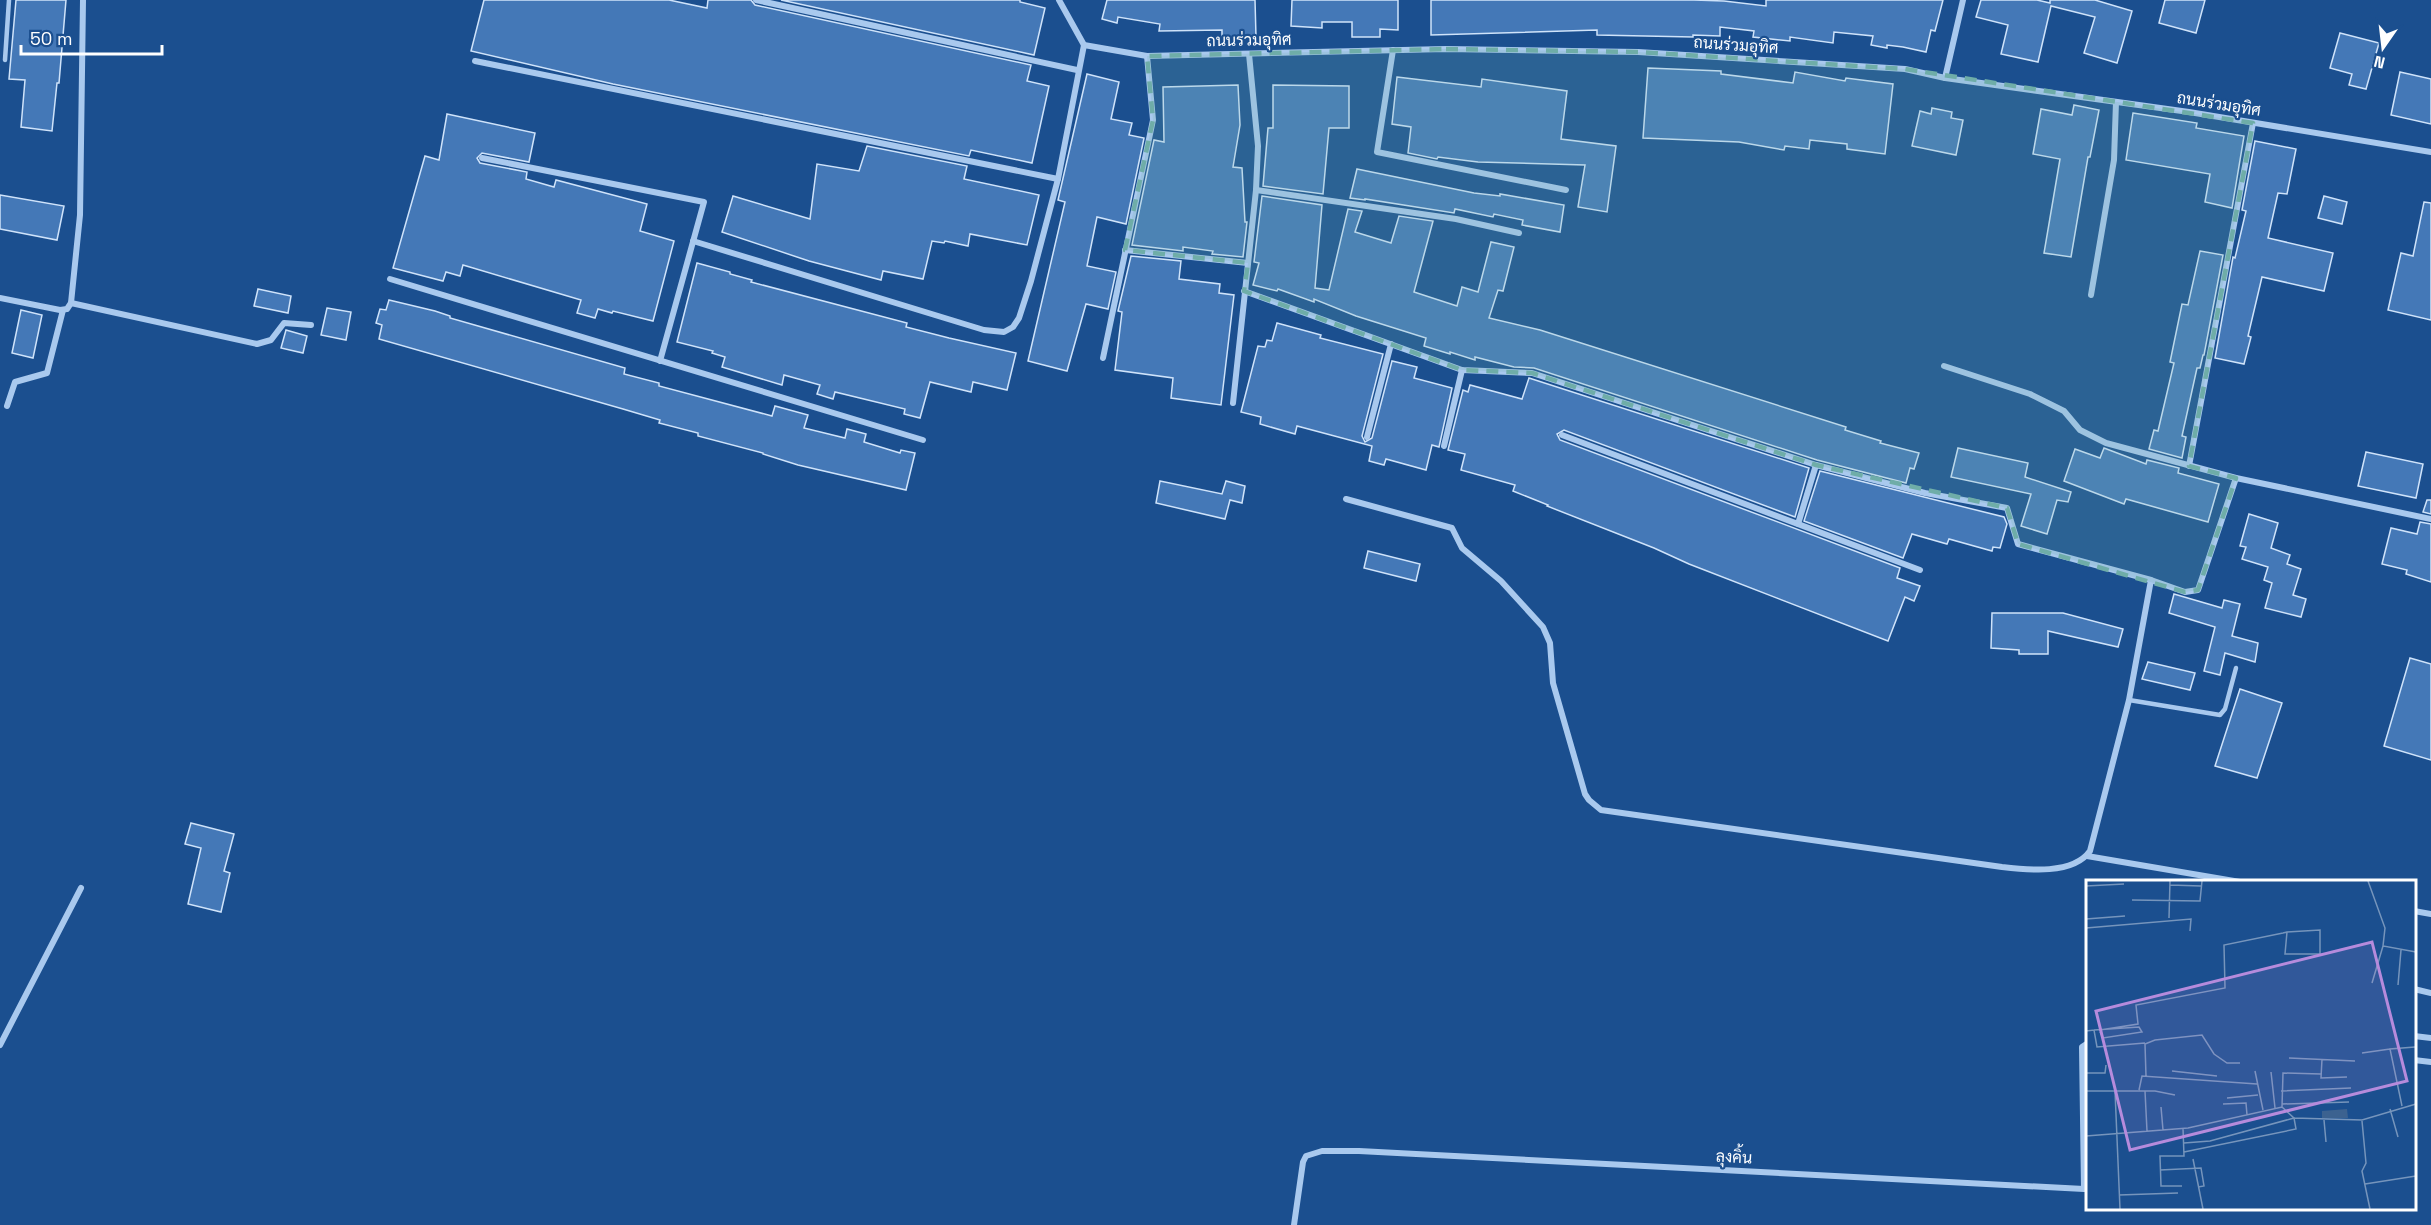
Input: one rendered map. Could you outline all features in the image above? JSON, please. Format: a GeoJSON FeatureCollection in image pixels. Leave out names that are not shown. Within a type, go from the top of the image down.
{"type":"FeatureCollection","features":[{"type":"Feature","properties":{"kind":"street"},"geometry":{"type":"LineString","coordinates":[[7,406],[15,382],[42,376],[48,371],[63,310],[71,303],[80,215],[83,0]]}},
{"type":"Feature","properties":{"kind":"street"},"geometry":{"type":"LineString","coordinates":[[756,0],[1077,70]]}},
{"type":"Feature","properties":{"kind":"street"},"geometry":{"type":"LineString","coordinates":[[693,241],[984,330],[1004,332],[1013,327],[1031,281],[1058,179],[1077,70],[1084,45],[1059,0]]}},
{"type":"Feature","properties":{"kind":"street"},"geometry":{"type":"LineString","coordinates":[[1945,78],[1963,0]]}},
{"type":"Feature","properties":{"kind":"street","name":"ถนนร่วมอุทิศ"},"geometry":{"type":"LineString","coordinates":[[1084,45],[1146,56],[1393,50],[1638,52],[1905,69],[1945,78],[2116,102],[2431,152]]}},
{"type":"Feature","properties":{"kind":"street"},"geometry":{"type":"LineString","coordinates":[[1393,50],[1377,152],[1566,190]]}},
{"type":"Feature","properties":{"kind":"street"},"geometry":{"type":"LineString","coordinates":[[1233,402],[1256,190],[1258,146],[1249,54]]}},
{"type":"Feature","properties":{"kind":"street"},"geometry":{"type":"LineString","coordinates":[[1102,358],[1153,120],[1146,56]]}},
{"type":"Feature","properties":{"kind":"street"},"geometry":{"type":"LineString","coordinates":[[475,61],[1058,179]]}},
{"type":"Feature","properties":{"kind":"street"},"geometry":{"type":"LineString","coordinates":[[2091,295],[2114,160],[2116,102]]}},
{"type":"Feature","properties":{"kind":"street"},"geometry":{"type":"LineString","coordinates":[[2189,466],[2253,123]]}},
{"type":"Feature","properties":{"kind":"street"},"geometry":{"type":"LineString","coordinates":[[482,158],[704,202],[660,361]]}},
{"type":"Feature","properties":{"kind":"street"},"geometry":{"type":"LineString","coordinates":[[1256,190],[1456,219],[1519,233]]}},
{"type":"Feature","properties":{"kind":"street"},"geometry":{"type":"LineString","coordinates":[[1125,250],[1248,263]]}},
{"type":"Feature","properties":{"kind":"street"},"geometry":{"type":"LineString","coordinates":[[390,279],[923,440]]}},
{"type":"Feature","properties":{"kind":"street"},"geometry":{"type":"LineString","coordinates":[[1244,291],[1462,370],[1532,373],[1816,465],[1925,493],[2007,508],[2018,544],[2151,580],[2185,592],[2198,590],[2236,478]]}},
{"type":"Feature","properties":{"kind":"street"},"geometry":{"type":"LineString","coordinates":[[0,298],[63,310]]}},
{"type":"Feature","properties":{"kind":"street"},"geometry":{"type":"LineString","coordinates":[[71,303],[256,344],[270,340],[284,323],[311,325]]}},
{"type":"Feature","properties":{"kind":"street"},"geometry":{"type":"LineString","coordinates":[[1367,437],[1390,344]]}},
{"type":"Feature","properties":{"kind":"street"},"geometry":{"type":"LineString","coordinates":[[1944,366],[2030,394],[2049,403],[2064,411],[2080,430],[2093,438],[2236,478],[2431,519]]}},
{"type":"Feature","properties":{"kind":"street"},"geometry":{"type":"LineString","coordinates":[[1444,446],[1462,370]]}},
{"type":"Feature","properties":{"kind":"street"},"geometry":{"type":"LineString","coordinates":[[1562,435],[1920,570]]}},
{"type":"Feature","properties":{"kind":"street"},"geometry":{"type":"LineString","coordinates":[[1798,524],[1816,465]]}},
{"type":"Feature","properties":{"kind":"street"},"geometry":{"type":"LineString","coordinates":[[1346,499],[1452,528],[1462,548],[1501,581],[1540,622],[1550,643],[1553,683],[1585,794],[1588,800],[1600,810],[2002,867],[2024,869],[2057,867],[2086,856],[2092,846],[2129,700],[2151,580]]}},
{"type":"Feature","properties":{"kind":"street"},"geometry":{"type":"LineString","coordinates":[[2086,856],[2228,880]]}},
{"type":"Feature","properties":{"kind":"street"},"geometry":{"type":"LineString","coordinates":[[0,1045],[81,888]]}},
{"type":"Feature","properties":{"kind":"street"},"geometry":{"type":"LineString","coordinates":[[2416,911],[2431,914]]}},
{"type":"Feature","properties":{"kind":"street"},"geometry":{"type":"LineString","coordinates":[[2416,989],[2431,993]]}},
{"type":"Feature","properties":{"kind":"street"},"geometry":{"type":"LineString","coordinates":[[2416,1036],[2431,1038]]}},
{"type":"Feature","properties":{"kind":"street","name":"ลุงคิ้น"},"geometry":{"type":"LineString","coordinates":[[1294,1225],[1303,1162],[1306,1156],[1314,1152],[1331,1150],[2084,1189],[2082,1047],[2086,1044]]}},
{"type":"Feature","properties":{"kind":"street"},"geometry":{"type":"LineString","coordinates":[[2416,1060],[2431,1062]]}},
{"type":"Feature","properties":{"kind":"lane"},"geometry":{"type":"LineString","coordinates":[[4,60],[9,0]]}},
{"type":"Feature","properties":{"kind":"lane"},"geometry":{"type":"LineString","coordinates":[[2129,700],[2220,715],[2225,709],[2236,668]]}},
{"type":"Feature","properties":{"kind":"highlighted area"},"geometry":{"type":"Polygon","coordinates":[[[1446,49],[1638,52],[1905,69],[2253,123],[2189,466],[2236,478],[2198,590],[2185,592],[2018,544],[2007,508],[1816,465],[1532,373],[1462,370],[1244,291],[1248,263],[1125,250],[1153,120],[1147,56],[1446,49]]]}},
{"type":"Feature","properties":{"kind":"building"},"geometry":{"type":"Polygon","coordinates":[[[16,0],[66,0],[59,83],[57,83],[52,131],[21,127],[25,80],[9,79],[16,0]]]}},
{"type":"Feature","properties":{"kind":"building"},"geometry":{"type":"Polygon","coordinates":[[[484,0],[669,0],[707,8],[708,0],[751,0],[755,5],[1031,65],[1027,81],[1049,86],[1032,163],[971,150],[969,156],[613,84],[471,51],[484,0]]]}},
{"type":"Feature","properties":{"kind":"building"},"geometry":{"type":"Polygon","coordinates":[[[781,0],[1020,0],[1020,2],[1045,8],[1034,55],[781,0]]]}},
{"type":"Feature","properties":{"kind":"building"},"geometry":{"type":"Polygon","coordinates":[[[1107,0],[1255,0],[1256,37],[1222,38],[1222,30],[1159,31],[1160,24],[1118,17],[1117,23],[1102,19],[1107,0]]]}},
{"type":"Feature","properties":{"kind":"building"},"geometry":{"type":"Polygon","coordinates":[[[1292,0],[1398,0],[1398,30],[1380,29],[1380,37],[1352,37],[1352,22],[1322,22],[1322,28],[1291,26],[1292,0]]]}},
{"type":"Feature","properties":{"kind":"building"},"geometry":{"type":"Polygon","coordinates":[[[1431,0],[1694,0],[1766,6],[1766,0],[1943,0],[1935,31],[1931,30],[1926,52],[1903,47],[1887,45],[1887,48],[1871,45],[1873,36],[1834,32],[1833,43],[1790,37],[1790,41],[1753,37],[1754,31],[1720,27],[1720,36],[1693,35],[1693,37],[1597,35],[1597,30],[1431,35],[1431,0]]]}},
{"type":"Feature","properties":{"kind":"building"},"geometry":{"type":"Polygon","coordinates":[[[1981,0],[2037,0],[2050,3],[2050,0],[2095,0],[2132,11],[2117,63],[2084,53],[2095,17],[2051,6],[2038,62],[2001,54],[2008,25],[1976,17],[1981,0]]]}},
{"type":"Feature","properties":{"kind":"building"},"geometry":{"type":"Polygon","coordinates":[[[2165,0],[2205,0],[2196,33],[2159,23],[2165,0]]]}},
{"type":"Feature","properties":{"kind":"building"},"geometry":{"type":"Polygon","coordinates":[[[2340,33],[2379,43],[2366,89],[2349,85],[2352,74],[2330,68],[2340,33]]]}},
{"type":"Feature","properties":{"kind":"building"},"geometry":{"type":"Polygon","coordinates":[[[1648,68],[1721,71],[1721,74],[1793,83],[1795,72],[1845,81],[1846,78],[1893,84],[1885,154],[1847,149],[1847,144],[1810,140],[1809,149],[1785,146],[1784,150],[1739,142],[1643,138],[1648,68]]]}},
{"type":"Feature","properties":{"kind":"building"},"geometry":{"type":"Polygon","coordinates":[[[2400,72],[2431,79],[2431,124],[2391,115],[2400,72]]]}},
{"type":"Feature","properties":{"kind":"building"},"geometry":{"type":"Polygon","coordinates":[[[1087,74],[1119,82],[1111,119],[1132,123],[1129,135],[1144,138],[1126,224],[1097,217],[1087,266],[1116,272],[1108,309],[1086,304],[1067,371],[1028,361],[1065,202],[1058,200],[1087,74]]]}},
{"type":"Feature","properties":{"kind":"building"},"geometry":{"type":"Polygon","coordinates":[[[1397,77],[1481,87],[1482,79],[1567,91],[1561,139],[1616,146],[1607,212],[1578,207],[1585,165],[1478,162],[1438,157],[1437,159],[1408,153],[1411,127],[1392,124],[1397,77]]]}},
{"type":"Feature","properties":{"kind":"building"},"geometry":{"type":"Polygon","coordinates":[[[1238,85],[1240,125],[1233,167],[1242,168],[1245,222],[1247,222],[1243,257],[1212,254],[1213,251],[1183,247],[1183,251],[1132,245],[1154,140],[1164,142],[1163,87],[1238,85]]]}},
{"type":"Feature","properties":{"kind":"building"},"geometry":{"type":"Polygon","coordinates":[[[1273,85],[1349,86],[1349,128],[1329,128],[1323,194],[1263,186],[1268,128],[1273,128],[1273,85]]]}},
{"type":"Feature","properties":{"kind":"building"},"geometry":{"type":"Polygon","coordinates":[[[2074,105],[2099,110],[2090,157],[2088,157],[2071,257],[2044,253],[2060,159],[2033,154],[2041,109],[2072,115],[2074,105]]]}},
{"type":"Feature","properties":{"kind":"building"},"geometry":{"type":"Polygon","coordinates":[[[1932,108],[1952,112],[1951,118],[1963,120],[1956,155],[1912,146],[1920,111],[1931,114],[1932,108]]]}},
{"type":"Feature","properties":{"kind":"building"},"geometry":{"type":"Polygon","coordinates":[[[2133,113],[2197,123],[2196,128],[2244,136],[2232,208],[2205,202],[2210,174],[2126,160],[2133,113]]]}},
{"type":"Feature","properties":{"kind":"building"},"geometry":{"type":"Polygon","coordinates":[[[447,114],[535,133],[529,162],[482,153],[477,158],[480,163],[527,172],[526,179],[554,187],[556,180],[647,204],[640,231],[674,241],[653,321],[598,309],[595,318],[577,313],[581,300],[463,265],[460,276],[446,272],[443,281],[393,268],[425,156],[439,160],[447,114]]]}},
{"type":"Feature","properties":{"kind":"building"},"geometry":{"type":"Polygon","coordinates":[[[2255,141],[2296,149],[2287,194],[2278,193],[2268,238],[2333,253],[2324,291],[2262,277],[2244,364],[2215,358],[2233,257],[2235,258],[2246,211],[2242,210],[2255,141]]]}},
{"type":"Feature","properties":{"kind":"building"},"geometry":{"type":"Polygon","coordinates":[[[867,146],[967,166],[964,179],[1039,195],[1027,245],[970,234],[968,246],[932,241],[923,279],[883,271],[881,280],[809,261],[722,232],[733,196],[810,219],[817,164],[859,171],[867,146]]]}},
{"type":"Feature","properties":{"kind":"building"},"geometry":{"type":"Polygon","coordinates":[[[1357,169],[1474,193],[1500,196],[1500,194],[1564,205],[1560,232],[1522,225],[1523,220],[1494,214],[1493,217],[1455,209],[1454,213],[1350,198],[1357,169]]]}},
{"type":"Feature","properties":{"kind":"building"},"geometry":{"type":"Polygon","coordinates":[[[0,195],[64,206],[57,240],[0,229],[0,195]]]}},
{"type":"Feature","properties":{"kind":"building"},"geometry":{"type":"Polygon","coordinates":[[[1262,196],[1322,205],[1315,288],[1329,290],[1348,209],[1362,211],[1355,232],[1391,243],[1399,216],[1433,221],[1414,292],[1457,306],[1462,287],[1478,292],[1491,242],[1514,247],[1503,291],[1498,290],[1489,318],[1540,330],[1846,427],[1845,430],[1881,441],[1880,443],[1919,453],[1914,469],[1910,468],[1906,483],[1817,460],[1534,368],[1514,367],[1475,357],[1475,360],[1424,346],[1426,338],[1356,316],[1314,299],[1314,302],[1278,289],[1277,291],[1253,285],[1259,263],[1254,262],[1262,196]]]}},
{"type":"Feature","properties":{"kind":"building"},"geometry":{"type":"Polygon","coordinates":[[[2324,196],[2347,202],[2342,224],[2318,218],[2324,196]]]}},
{"type":"Feature","properties":{"kind":"building"},"geometry":{"type":"Polygon","coordinates":[[[2424,202],[2431,203],[2431,320],[2388,310],[2401,253],[2413,256],[2424,202]]]}},
{"type":"Feature","properties":{"kind":"building"},"geometry":{"type":"Polygon","coordinates":[[[2200,251],[2223,255],[2204,355],[2200,368],[2197,368],[2182,436],[2186,437],[2182,458],[2149,449],[2154,430],[2158,431],[2174,363],[2170,362],[2182,304],[2188,305],[2200,251]]]}},
{"type":"Feature","properties":{"kind":"building"},"geometry":{"type":"Polygon","coordinates":[[[1131,256],[1181,261],[1179,279],[1220,284],[1219,293],[1234,295],[1221,405],[1171,398],[1173,378],[1115,370],[1122,312],[1118,311],[1131,256]]]}},
{"type":"Feature","properties":{"kind":"building"},"geometry":{"type":"Polygon","coordinates":[[[697,263],[730,272],[730,274],[752,280],[751,282],[907,323],[906,327],[1016,353],[1007,390],[973,382],[971,392],[930,382],[920,418],[904,414],[905,409],[835,392],[833,399],[817,394],[820,385],[784,375],[782,385],[722,367],[725,357],[712,353],[713,351],[677,342],[697,263]]]}},
{"type":"Feature","properties":{"kind":"building"},"geometry":{"type":"Polygon","coordinates":[[[258,289],[291,296],[288,313],[254,306],[258,289]]]}},
{"type":"Feature","properties":{"kind":"building"},"geometry":{"type":"Polygon","coordinates":[[[389,300],[435,311],[450,316],[450,318],[625,368],[624,374],[659,383],[659,386],[772,416],[775,406],[808,415],[804,428],[845,438],[847,429],[866,434],[864,442],[900,453],[901,450],[915,453],[906,490],[798,465],[698,436],[698,433],[659,423],[660,420],[379,339],[382,325],[376,323],[380,309],[386,310],[389,300]]]}},
{"type":"Feature","properties":{"kind":"building"},"geometry":{"type":"Polygon","coordinates":[[[327,308],[351,312],[346,340],[321,335],[327,308]]]}},
{"type":"Feature","properties":{"kind":"building"},"geometry":{"type":"Polygon","coordinates":[[[21,310],[42,315],[33,358],[12,353],[21,310]]]}},
{"type":"Feature","properties":{"kind":"building"},"geometry":{"type":"Polygon","coordinates":[[[1277,323],[1321,335],[1320,338],[1383,354],[1362,436],[1365,442],[1372,438],[1392,361],[1417,367],[1414,378],[1452,388],[1439,447],[1432,445],[1426,470],[1386,459],[1384,465],[1369,461],[1372,446],[1297,426],[1295,434],[1260,424],[1261,417],[1241,412],[1258,346],[1265,347],[1267,340],[1272,341],[1277,323]]]}},
{"type":"Feature","properties":{"kind":"building"},"geometry":{"type":"Polygon","coordinates":[[[286,330],[307,336],[303,353],[281,348],[286,330]]]}},
{"type":"Feature","properties":{"kind":"building"},"geometry":{"type":"Polygon","coordinates":[[[1529,378],[1809,468],[1795,517],[1564,430],[1557,434],[1560,440],[1900,568],[1897,578],[1920,586],[1914,601],[1905,597],[1888,641],[1547,506],[1513,491],[1515,485],[1461,470],[1465,454],[1448,450],[1463,390],[1468,392],[1470,385],[1522,399],[1529,378]]]}},
{"type":"Feature","properties":{"kind":"building"},"geometry":{"type":"Polygon","coordinates":[[[1958,448],[2028,463],[2025,477],[2071,492],[2068,502],[2057,500],[2047,534],[2021,526],[2031,494],[1951,477],[1958,448]]]}},
{"type":"Feature","properties":{"kind":"building"},"geometry":{"type":"Polygon","coordinates":[[[2104,448],[2146,464],[2147,460],[2179,468],[2178,473],[2219,484],[2208,522],[2126,499],[2124,504],[2064,481],[2075,449],[2100,458],[2104,448]]]}},
{"type":"Feature","properties":{"kind":"building"},"geometry":{"type":"Polygon","coordinates":[[[2366,452],[2423,464],[2416,498],[2358,486],[2366,452]]]}},
{"type":"Feature","properties":{"kind":"building"},"geometry":{"type":"Polygon","coordinates":[[[1820,471],[2004,517],[2007,524],[2000,548],[1993,547],[1992,551],[1949,539],[1947,544],[1912,534],[1903,558],[1804,521],[1820,471]]]}},
{"type":"Feature","properties":{"kind":"building"},"geometry":{"type":"Polygon","coordinates":[[[1160,481],[1222,494],[1226,481],[1245,486],[1242,503],[1230,500],[1225,519],[1156,503],[1160,481]]]}},
{"type":"Feature","properties":{"kind":"building"},"geometry":{"type":"Polygon","coordinates":[[[2427,500],[2431,500],[2431,514],[2423,512],[2427,500]]]}},
{"type":"Feature","properties":{"kind":"building"},"geometry":{"type":"Polygon","coordinates":[[[2249,514],[2278,523],[2271,548],[2290,555],[2287,564],[2301,569],[2293,595],[2306,599],[2301,617],[2265,608],[2272,583],[2264,580],[2268,567],[2242,559],[2246,547],[2240,546],[2249,514]]]}},
{"type":"Feature","properties":{"kind":"building"},"geometry":{"type":"Polygon","coordinates":[[[2420,522],[2431,524],[2431,582],[2406,574],[2407,570],[2382,564],[2391,528],[2417,534],[2420,522]]]}},
{"type":"Feature","properties":{"kind":"building"},"geometry":{"type":"Polygon","coordinates":[[[1368,551],[1420,564],[1416,581],[1364,568],[1368,551]]]}},
{"type":"Feature","properties":{"kind":"building"},"geometry":{"type":"Polygon","coordinates":[[[2174,594],[2222,608],[2224,600],[2240,604],[2232,636],[2258,643],[2255,662],[2225,653],[2220,675],[2204,671],[2215,627],[2169,613],[2174,594]]]}},
{"type":"Feature","properties":{"kind":"building"},"geometry":{"type":"Polygon","coordinates":[[[1992,613],[2063,613],[2123,629],[2118,647],[2048,631],[2048,654],[2019,654],[2019,650],[1991,648],[1992,613]]]}},
{"type":"Feature","properties":{"kind":"building"},"geometry":{"type":"Polygon","coordinates":[[[2410,658],[2431,664],[2431,760],[2384,746],[2410,658]]]}},
{"type":"Feature","properties":{"kind":"building"},"geometry":{"type":"Polygon","coordinates":[[[2148,662],[2195,673],[2190,690],[2142,679],[2148,662]]]}},
{"type":"Feature","properties":{"kind":"building"},"geometry":{"type":"Polygon","coordinates":[[[2240,689],[2282,703],[2257,778],[2215,766],[2240,689]]]}},
{"type":"Feature","properties":{"kind":"building"},"geometry":{"type":"Polygon","coordinates":[[[191,823],[234,834],[224,871],[230,873],[221,912],[188,904],[201,848],[185,844],[191,823]]]}}]}
